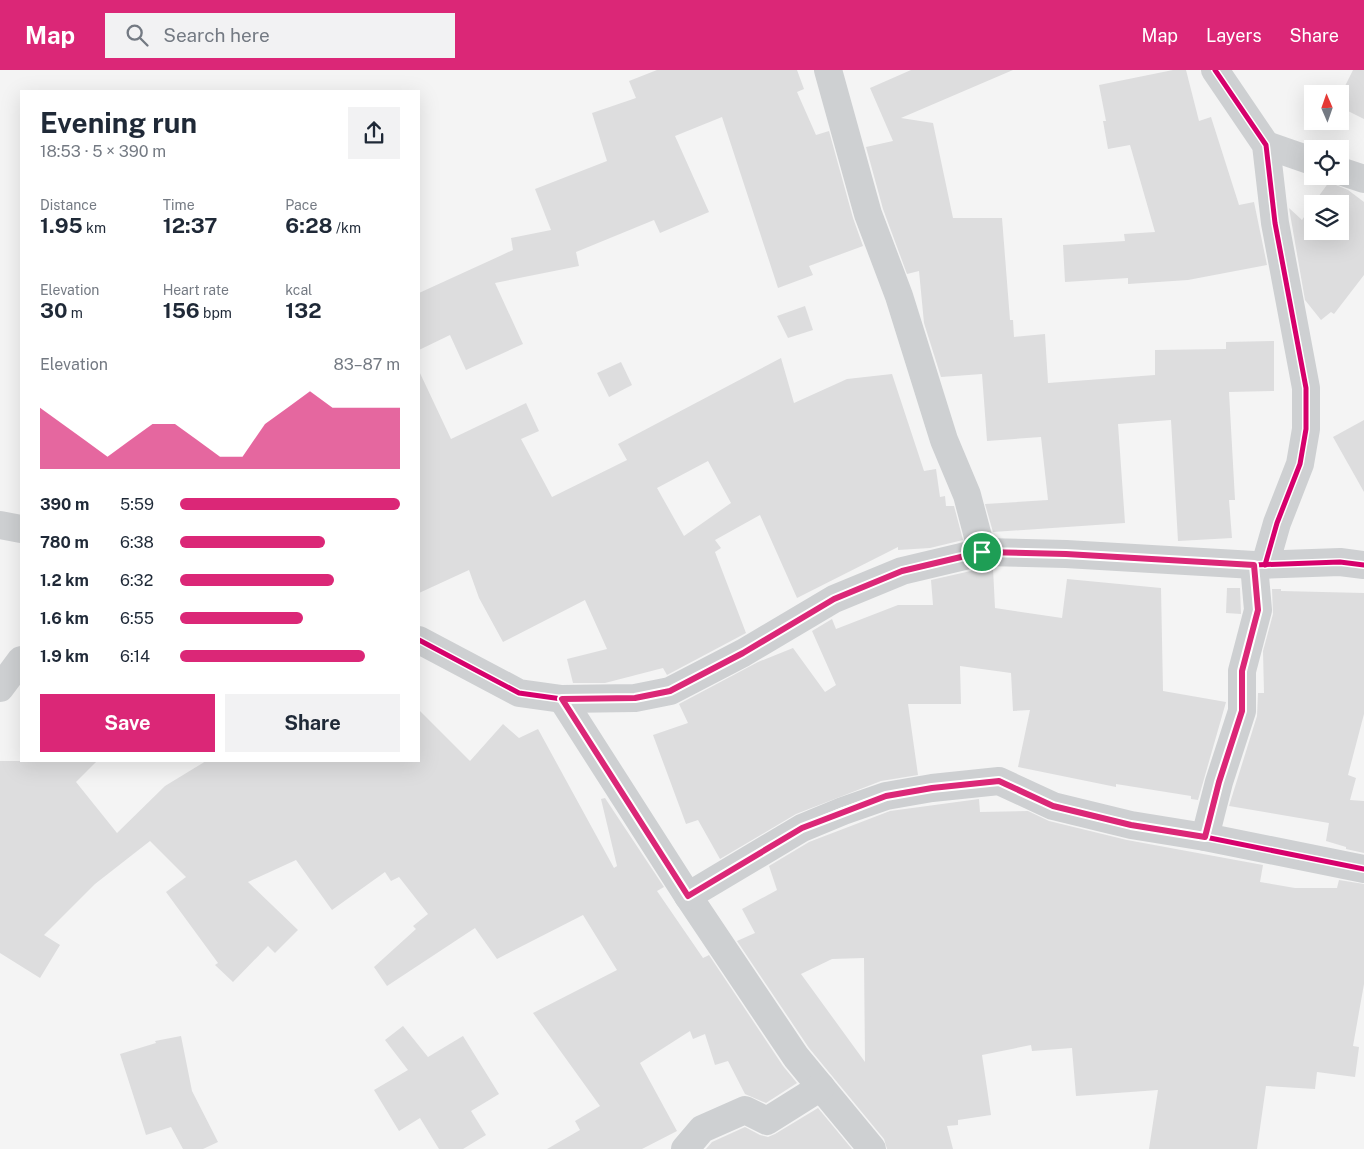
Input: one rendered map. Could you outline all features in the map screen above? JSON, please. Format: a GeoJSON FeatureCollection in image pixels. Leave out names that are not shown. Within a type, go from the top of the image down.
{"type":"FeatureCollection","features":[{"type":"Feature","properties":{"kind":"street"},"geometry":{"type":"LineString","coordinates":[[828,70],[868,214],[898,296],[944,440],[968,495],[982,552]]}},
{"type":"Feature","properties":{"kind":"street"},"geometry":{"type":"LineString","coordinates":[[1205,837],[1219,782],[1242,711],[1242,671],[1258,610],[1260,565],[1300,464],[1306,429],[1306,388],[1275,223],[1266,144],[1215,70]]}},
{"type":"Feature","properties":{"kind":"street"},"geometry":{"type":"LineString","coordinates":[[1266,144],[1304,159]]}},
{"type":"Feature","properties":{"kind":"street"},"geometry":{"type":"LineString","coordinates":[[1349,174],[1364,179]]}},
{"type":"Feature","properties":{"kind":"street"},"geometry":{"type":"LineString","coordinates":[[0,524],[20,530]]}},
{"type":"Feature","properties":{"kind":"street"},"geometry":{"type":"LineString","coordinates":[[420,641],[519,693],[562,699],[635,698],[670,691],[743,653],[834,599],[902,571],[982,552],[1066,554],[1260,565],[1340,562],[1364,565]]}},
{"type":"Feature","properties":{"kind":"street"},"geometry":{"type":"LineString","coordinates":[[0,688],[20,661]]}},
{"type":"Feature","properties":{"kind":"street"},"geometry":{"type":"LineString","coordinates":[[562,699],[688,896],[796,1057],[872,1149]]}},
{"type":"Feature","properties":{"kind":"street"},"geometry":{"type":"LineString","coordinates":[[688,896],[802,828],[886,796],[941,787],[999,781],[1053,806],[1131,825],[1205,837],[1364,869]]}},
{"type":"Feature","properties":{"kind":"street"},"geometry":{"type":"LineString","coordinates":[[685,1149],[702,1129],[746,1110],[767,1121],[821,1088]]}},
{"type":"Feature","properties":{"kind":"building"},"geometry":{"type":"Polygon","coordinates":[[[657,70],[797,70],[804,89],[797,92],[816,135],[829,131],[853,218],[863,246],[809,266],[813,275],[778,288],[722,117],[675,136],[709,212],[660,233],[654,220],[576,252],[579,266],[495,283],[523,344],[466,370],[450,335],[420,350],[420,293],[513,250],[511,238],[551,230],[535,189],[607,161],[592,113],[636,98],[629,81],[657,70]]]}},
{"type":"Feature","properties":{"kind":"building"},"geometry":{"type":"Polygon","coordinates":[[[911,70],[1013,70],[901,118],[933,123],[953,218],[1002,218],[1010,320],[1013,320],[1014,337],[1045,334],[1048,383],[1155,375],[1155,350],[1226,349],[1226,342],[1274,341],[1274,391],[1229,392],[1235,500],[1229,500],[1232,538],[1178,541],[1171,420],[1118,424],[1125,523],[993,532],[985,504],[1048,500],[1041,437],[987,441],[982,374],[941,377],[924,323],[919,271],[907,274],[883,209],[866,147],[893,141],[870,88],[911,70]]]}},
{"type":"Feature","properties":{"kind":"building"},"geometry":{"type":"Polygon","coordinates":[[[1173,70],[1186,70],[1199,121],[1211,117],[1239,205],[1254,202],[1267,265],[1188,280],[1128,284],[1128,278],[1065,282],[1063,245],[1125,241],[1124,234],[1155,232],[1130,145],[1108,149],[1103,121],[1106,121],[1099,85],[1173,70]]]}},
{"type":"Feature","properties":{"kind":"building"},"geometry":{"type":"Polygon","coordinates":[[[1353,70],[1364,70],[1364,119],[1349,112],[1349,85],[1346,85],[1353,70]]]}},
{"type":"Feature","properties":{"kind":"building"},"geometry":{"type":"Polygon","coordinates":[[[1327,185],[1336,185],[1348,190],[1364,202],[1364,275],[1334,314],[1331,312],[1321,320],[1305,300],[1289,208],[1302,220],[1304,217],[1304,240],[1349,240],[1349,195],[1320,195],[1327,185]]]}},
{"type":"Feature","properties":{"kind":"building"},"geometry":{"type":"Polygon","coordinates":[[[805,306],[813,330],[788,338],[777,316],[805,306]]]}},
{"type":"Feature","properties":{"kind":"building"},"geometry":{"type":"Polygon","coordinates":[[[781,358],[794,403],[847,379],[892,374],[924,471],[936,469],[940,497],[945,496],[946,506],[954,506],[963,540],[930,548],[898,550],[898,547],[797,598],[760,515],[715,540],[721,548],[715,552],[746,633],[667,675],[663,668],[605,683],[573,683],[567,659],[607,649],[585,600],[503,642],[479,598],[469,570],[420,593],[420,373],[451,439],[526,403],[539,431],[521,439],[552,497],[627,460],[618,444],[781,358]],[[708,461],[657,488],[684,536],[731,503],[708,461]]]}},
{"type":"Feature","properties":{"kind":"building"},"geometry":{"type":"Polygon","coordinates":[[[621,362],[632,385],[609,397],[597,373],[621,362]]]}},
{"type":"Feature","properties":{"kind":"building"},"geometry":{"type":"Polygon","coordinates":[[[1364,420],[1364,492],[1333,437],[1364,420]]]}},
{"type":"Feature","properties":{"kind":"building"},"geometry":{"type":"Polygon","coordinates":[[[984,568],[993,568],[995,608],[1062,618],[1067,579],[1161,588],[1163,691],[1226,702],[1198,800],[1191,799],[1191,796],[1116,784],[1116,787],[1018,767],[1030,710],[1013,711],[1011,673],[960,666],[961,704],[908,704],[918,775],[881,781],[796,814],[720,859],[698,820],[686,824],[653,735],[688,723],[679,704],[758,662],[793,648],[825,692],[836,685],[812,631],[832,619],[836,629],[898,605],[933,605],[931,580],[984,568]]]}},
{"type":"Feature","properties":{"kind":"building"},"geometry":{"type":"Polygon","coordinates":[[[1227,588],[1240,588],[1241,614],[1226,613],[1227,588]]]}},
{"type":"Feature","properties":{"kind":"building"},"geometry":{"type":"Polygon","coordinates":[[[1272,589],[1281,589],[1281,591],[1364,593],[1364,714],[1348,775],[1356,778],[1350,800],[1364,801],[1364,853],[1346,849],[1346,847],[1326,841],[1329,823],[1229,806],[1257,716],[1258,693],[1264,693],[1263,651],[1273,614],[1272,589]]]}},
{"type":"Feature","properties":{"kind":"building"},"geometry":{"type":"Polygon","coordinates":[[[420,711],[470,761],[503,724],[519,738],[538,729],[614,868],[617,866],[601,799],[605,798],[664,887],[657,891],[703,958],[709,955],[783,1066],[797,1083],[766,1103],[745,1094],[728,1061],[715,1065],[705,1034],[693,1039],[690,1031],[640,1063],[677,1131],[642,1149],[547,1149],[580,1130],[575,1121],[600,1106],[533,1013],[617,970],[583,915],[497,959],[475,928],[387,986],[374,967],[416,929],[413,926],[428,914],[399,877],[391,881],[385,872],[332,910],[296,860],[248,882],[298,930],[275,953],[268,946],[233,982],[215,965],[218,963],[166,892],[186,877],[150,841],[95,884],[44,935],[60,945],[40,978],[0,953],[0,761],[96,762],[76,782],[117,833],[165,786],[204,762],[420,762],[420,711]]]}},
{"type":"Feature","properties":{"kind":"building"},"geometry":{"type":"Polygon","coordinates":[[[979,799],[980,812],[1028,811],[1049,821],[1127,840],[1263,865],[1260,882],[1295,888],[1337,888],[1339,880],[1364,884],[1364,984],[1353,1046],[1359,1047],[1355,1077],[1317,1072],[1315,1089],[1266,1086],[1257,1149],[1149,1149],[1158,1090],[1076,1096],[1072,1048],[1032,1051],[1031,1045],[982,1055],[991,1115],[958,1120],[958,1125],[947,1126],[953,1149],[887,1149],[884,1139],[809,1048],[737,941],[755,933],[742,909],[777,890],[769,866],[809,842],[890,811],[979,799]],[[864,958],[832,959],[801,974],[865,1062],[864,958]]]}},
{"type":"Feature","properties":{"kind":"building"},"geometry":{"type":"Polygon","coordinates":[[[403,1026],[428,1057],[463,1036],[499,1094],[471,1111],[486,1135],[463,1149],[439,1149],[420,1118],[399,1131],[374,1090],[408,1070],[385,1040],[403,1026]]]}},
{"type":"Feature","properties":{"kind":"building"},"geometry":{"type":"Polygon","coordinates":[[[181,1036],[192,1091],[218,1142],[203,1149],[183,1149],[171,1127],[146,1135],[120,1054],[156,1043],[155,1041],[181,1036]]]}},
{"type":"Feature","properties":{"kind":"building"},"geometry":{"type":"Polygon","coordinates":[[[818,1108],[852,1149],[706,1149],[712,1142],[745,1127],[768,1137],[818,1108]]]}},
{"type":"Feature","properties":{"kind":"cycle path"},"geometry":{"type":"LineString","coordinates":[[1215,70],[1266,145],[1275,223],[1306,388],[1306,429],[1300,464],[1277,523],[1265,565]]}},
{"type":"Feature","properties":{"kind":"cycle path"},"geometry":{"type":"LineString","coordinates":[[420,641],[519,693],[562,699],[635,698],[670,691],[743,653],[834,599],[902,571],[982,552],[1066,554],[1254,565],[1340,562],[1364,565]]}},
{"type":"Feature","properties":{"kind":"cycle path"},"geometry":{"type":"LineString","coordinates":[[688,896],[802,828],[843,811],[886,796],[932,788],[999,781],[1053,806],[1131,825],[1205,837],[1364,869]]}},
{"type":"Feature","properties":{"kind":"route"},"geometry":{"type":"LineString","coordinates":[[982,552],[1066,554],[1254,565],[1258,610],[1242,671],[1244,691],[1242,711],[1219,782],[1205,837],[1131,825],[1053,806],[999,781],[932,788],[886,796],[802,828],[688,896],[562,699],[635,698],[670,691],[743,653],[834,599],[902,571],[982,552]]}}]}
